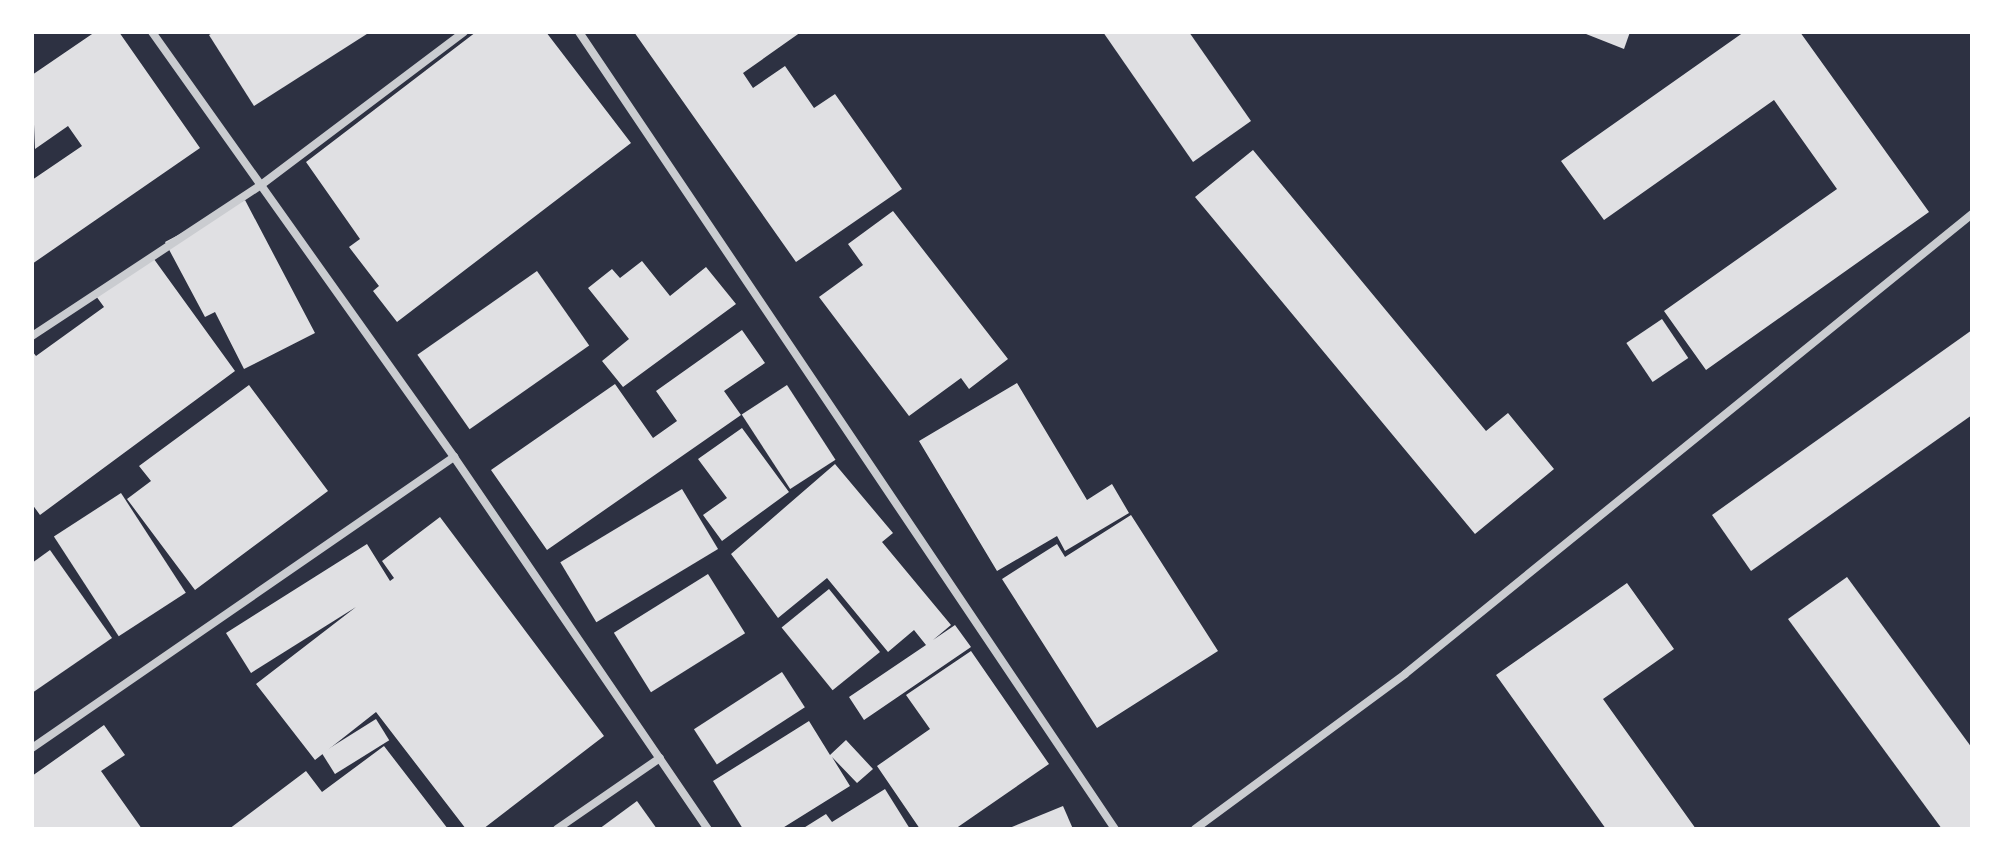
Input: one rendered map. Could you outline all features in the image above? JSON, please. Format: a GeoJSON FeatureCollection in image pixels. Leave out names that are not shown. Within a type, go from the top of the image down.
{"type":"FeatureCollection","features":[{"type":"Feature","properties":{"kind":"street"},"geometry":{"type":"LineString","coordinates":[[152,32],[454,457],[708,829]]}},
{"type":"Feature","properties":{"kind":"street"},"geometry":{"type":"LineString","coordinates":[[32,336],[261,185],[464,32]]}},
{"type":"Feature","properties":{"kind":"street"},"geometry":{"type":"LineString","coordinates":[[579,32],[1115,829]]}},
{"type":"Feature","properties":{"kind":"street"},"geometry":{"type":"LineString","coordinates":[[1195,829],[1405,674],[1972,214]]}},
{"type":"Feature","properties":{"kind":"street"},"geometry":{"type":"LineString","coordinates":[[32,748],[454,457]]}},
{"type":"Feature","properties":{"kind":"street"},"geometry":{"type":"LineString","coordinates":[[557,829],[660,758]]}},
{"type":"Feature","properties":{"kind":"building"},"geometry":{"type":"Polygon","coordinates":[[[95,32],[119,32],[200,148],[32,264],[32,180],[82,146],[68,126],[35,149],[32,75],[95,32]]]}},
{"type":"Feature","properties":{"kind":"building"},"geometry":{"type":"Polygon","coordinates":[[[214,32],[370,32],[254,106],[209,35],[214,32]]]}},
{"type":"Feature","properties":{"kind":"building"},"geometry":{"type":"Polygon","coordinates":[[[476,32],[546,32],[631,143],[397,322],[373,291],[379,286],[349,247],[360,239],[306,162],[476,32]]]}},
{"type":"Feature","properties":{"kind":"building"},"geometry":{"type":"Polygon","coordinates":[[[634,32],[801,32],[743,73],[753,88],[785,66],[814,108],[835,94],[902,189],[796,262],[634,32]]]}},
{"type":"Feature","properties":{"kind":"building"},"geometry":{"type":"Polygon","coordinates":[[[1103,32],[1189,32],[1251,121],[1193,162],[1103,32]]]}},
{"type":"Feature","properties":{"kind":"building"},"geometry":{"type":"Polygon","coordinates":[[[1581,32],[1630,32],[1624,49],[1581,32]]]}},
{"type":"Feature","properties":{"kind":"building"},"geometry":{"type":"Polygon","coordinates":[[[1744,32],[1800,32],[1929,212],[1706,370],[1664,311],[1837,189],[1774,100],[1604,220],[1561,161],[1744,32]]]}},
{"type":"Feature","properties":{"kind":"building"},"geometry":{"type":"Polygon","coordinates":[[[1253,150],[1486,431],[1508,413],[1554,469],[1475,534],[1195,197],[1253,150]]]}},
{"type":"Feature","properties":{"kind":"building"},"geometry":{"type":"Polygon","coordinates":[[[245,200],[315,333],[244,369],[215,312],[205,317],[165,242],[245,200]]]}},
{"type":"Feature","properties":{"kind":"building"},"geometry":{"type":"Polygon","coordinates":[[[893,211],[1008,359],[969,389],[961,378],[909,416],[819,297],[863,265],[848,244],[893,211]]]}},
{"type":"Feature","properties":{"kind":"building"},"geometry":{"type":"Polygon","coordinates":[[[151,255],[235,371],[40,515],[32,504],[32,351],[36,356],[104,307],[96,296],[151,255]]]}},
{"type":"Feature","properties":{"kind":"building"},"geometry":{"type":"Polygon","coordinates":[[[642,261],[670,296],[706,267],[736,304],[623,387],[602,361],[629,339],[588,288],[612,269],[620,278],[642,261]]]}},
{"type":"Feature","properties":{"kind":"building"},"geometry":{"type":"Polygon","coordinates":[[[537,271],[589,346],[470,429],[417,355],[537,271]]]}},
{"type":"Feature","properties":{"kind":"building"},"geometry":{"type":"Polygon","coordinates":[[[1662,319],[1688,358],[1653,382],[1626,343],[1662,319]]]}},
{"type":"Feature","properties":{"kind":"building"},"geometry":{"type":"Polygon","coordinates":[[[742,330],[765,363],[724,391],[741,415],[547,550],[491,470],[615,384],[653,438],[677,421],[656,391],[742,330]]]}},
{"type":"Feature","properties":{"kind":"building"},"geometry":{"type":"Polygon","coordinates":[[[1972,330],[1972,415],[1751,571],[1712,515],[1972,330]]]}},
{"type":"Feature","properties":{"kind":"building"},"geometry":{"type":"Polygon","coordinates":[[[1017,383],[1087,500],[1112,484],[1129,513],[1065,551],[1057,536],[997,571],[919,441],[1017,383]]]}},
{"type":"Feature","properties":{"kind":"building"},"geometry":{"type":"Polygon","coordinates":[[[249,385],[328,491],[195,590],[127,499],[151,481],[139,466],[249,385]]]}},
{"type":"Feature","properties":{"kind":"building"},"geometry":{"type":"Polygon","coordinates":[[[787,385],[835,460],[790,489],[742,414],[787,385]]]}},
{"type":"Feature","properties":{"kind":"building"},"geometry":{"type":"Polygon","coordinates":[[[742,428],[789,492],[722,541],[703,515],[727,498],[698,459],[742,428]]]}},
{"type":"Feature","properties":{"kind":"building"},"geometry":{"type":"Polygon","coordinates":[[[835,464],[893,533],[882,542],[951,625],[933,640],[955,625],[971,647],[864,720],[849,697],[926,645],[914,630],[888,652],[827,578],[778,618],[731,554],[835,464]]]}},
{"type":"Feature","properties":{"kind":"building"},"geometry":{"type":"Polygon","coordinates":[[[682,489],[718,549],[596,622],[560,562],[682,489]]]}},
{"type":"Feature","properties":{"kind":"building"},"geometry":{"type":"Polygon","coordinates":[[[121,493],[186,593],[119,636],[54,537],[121,493]]]}},
{"type":"Feature","properties":{"kind":"building"},"geometry":{"type":"Polygon","coordinates":[[[1131,515],[1218,651],[1097,728],[1002,579],[1057,544],[1065,557],[1131,515]]]}},
{"type":"Feature","properties":{"kind":"building"},"geometry":{"type":"Polygon","coordinates":[[[440,517],[604,736],[483,829],[466,829],[376,712],[315,760],[256,684],[356,607],[251,673],[226,633],[367,544],[390,581],[394,578],[382,561],[440,517]]]}},
{"type":"Feature","properties":{"kind":"building"},"geometry":{"type":"Polygon","coordinates":[[[50,550],[112,638],[32,693],[32,563],[50,550]]]}},
{"type":"Feature","properties":{"kind":"building"},"geometry":{"type":"Polygon","coordinates":[[[708,574],[745,633],[651,692],[614,633],[708,574]]]}},
{"type":"Feature","properties":{"kind":"building"},"geometry":{"type":"Polygon","coordinates":[[[1847,577],[1972,748],[1972,829],[1942,829],[1788,619],[1847,577]]]}},
{"type":"Feature","properties":{"kind":"building"},"geometry":{"type":"Polygon","coordinates":[[[1627,583],[1674,649],[1603,699],[1696,829],[1606,829],[1496,675],[1627,583]]]}},
{"type":"Feature","properties":{"kind":"building"},"geometry":{"type":"Polygon","coordinates":[[[829,589],[880,652],[833,690],[782,627],[829,589]]]}},
{"type":"Feature","properties":{"kind":"building"},"geometry":{"type":"Polygon","coordinates":[[[971,651],[1049,764],[955,829],[920,829],[877,766],[930,729],[906,695],[971,651]]]}},
{"type":"Feature","properties":{"kind":"building"},"geometry":{"type":"Polygon","coordinates":[[[782,672],[805,707],[717,764],[694,729],[782,672]]]}},
{"type":"Feature","properties":{"kind":"building"},"geometry":{"type":"Polygon","coordinates":[[[376,719],[389,740],[335,774],[322,753],[376,719]]]}},
{"type":"Feature","properties":{"kind":"building"},"geometry":{"type":"Polygon","coordinates":[[[809,721],[830,755],[846,740],[873,769],[857,783],[832,757],[850,786],[781,829],[743,829],[713,781],[809,721]]]}},
{"type":"Feature","properties":{"kind":"building"},"geometry":{"type":"Polygon","coordinates":[[[104,725],[125,755],[101,771],[142,829],[32,829],[32,776],[104,725]]]}},
{"type":"Feature","properties":{"kind":"building"},"geometry":{"type":"Polygon","coordinates":[[[384,746],[448,829],[229,829],[306,771],[322,792],[384,746]]]}},
{"type":"Feature","properties":{"kind":"building"},"geometry":{"type":"Polygon","coordinates":[[[885,789],[910,829],[802,829],[826,814],[832,822],[885,789]]]}},
{"type":"Feature","properties":{"kind":"building"},"geometry":{"type":"Polygon","coordinates":[[[637,801],[657,829],[599,829],[637,801]]]}},
{"type":"Feature","properties":{"kind":"building"},"geometry":{"type":"Polygon","coordinates":[[[1063,806],[1073,829],[1007,829],[1063,806]]]}}]}
